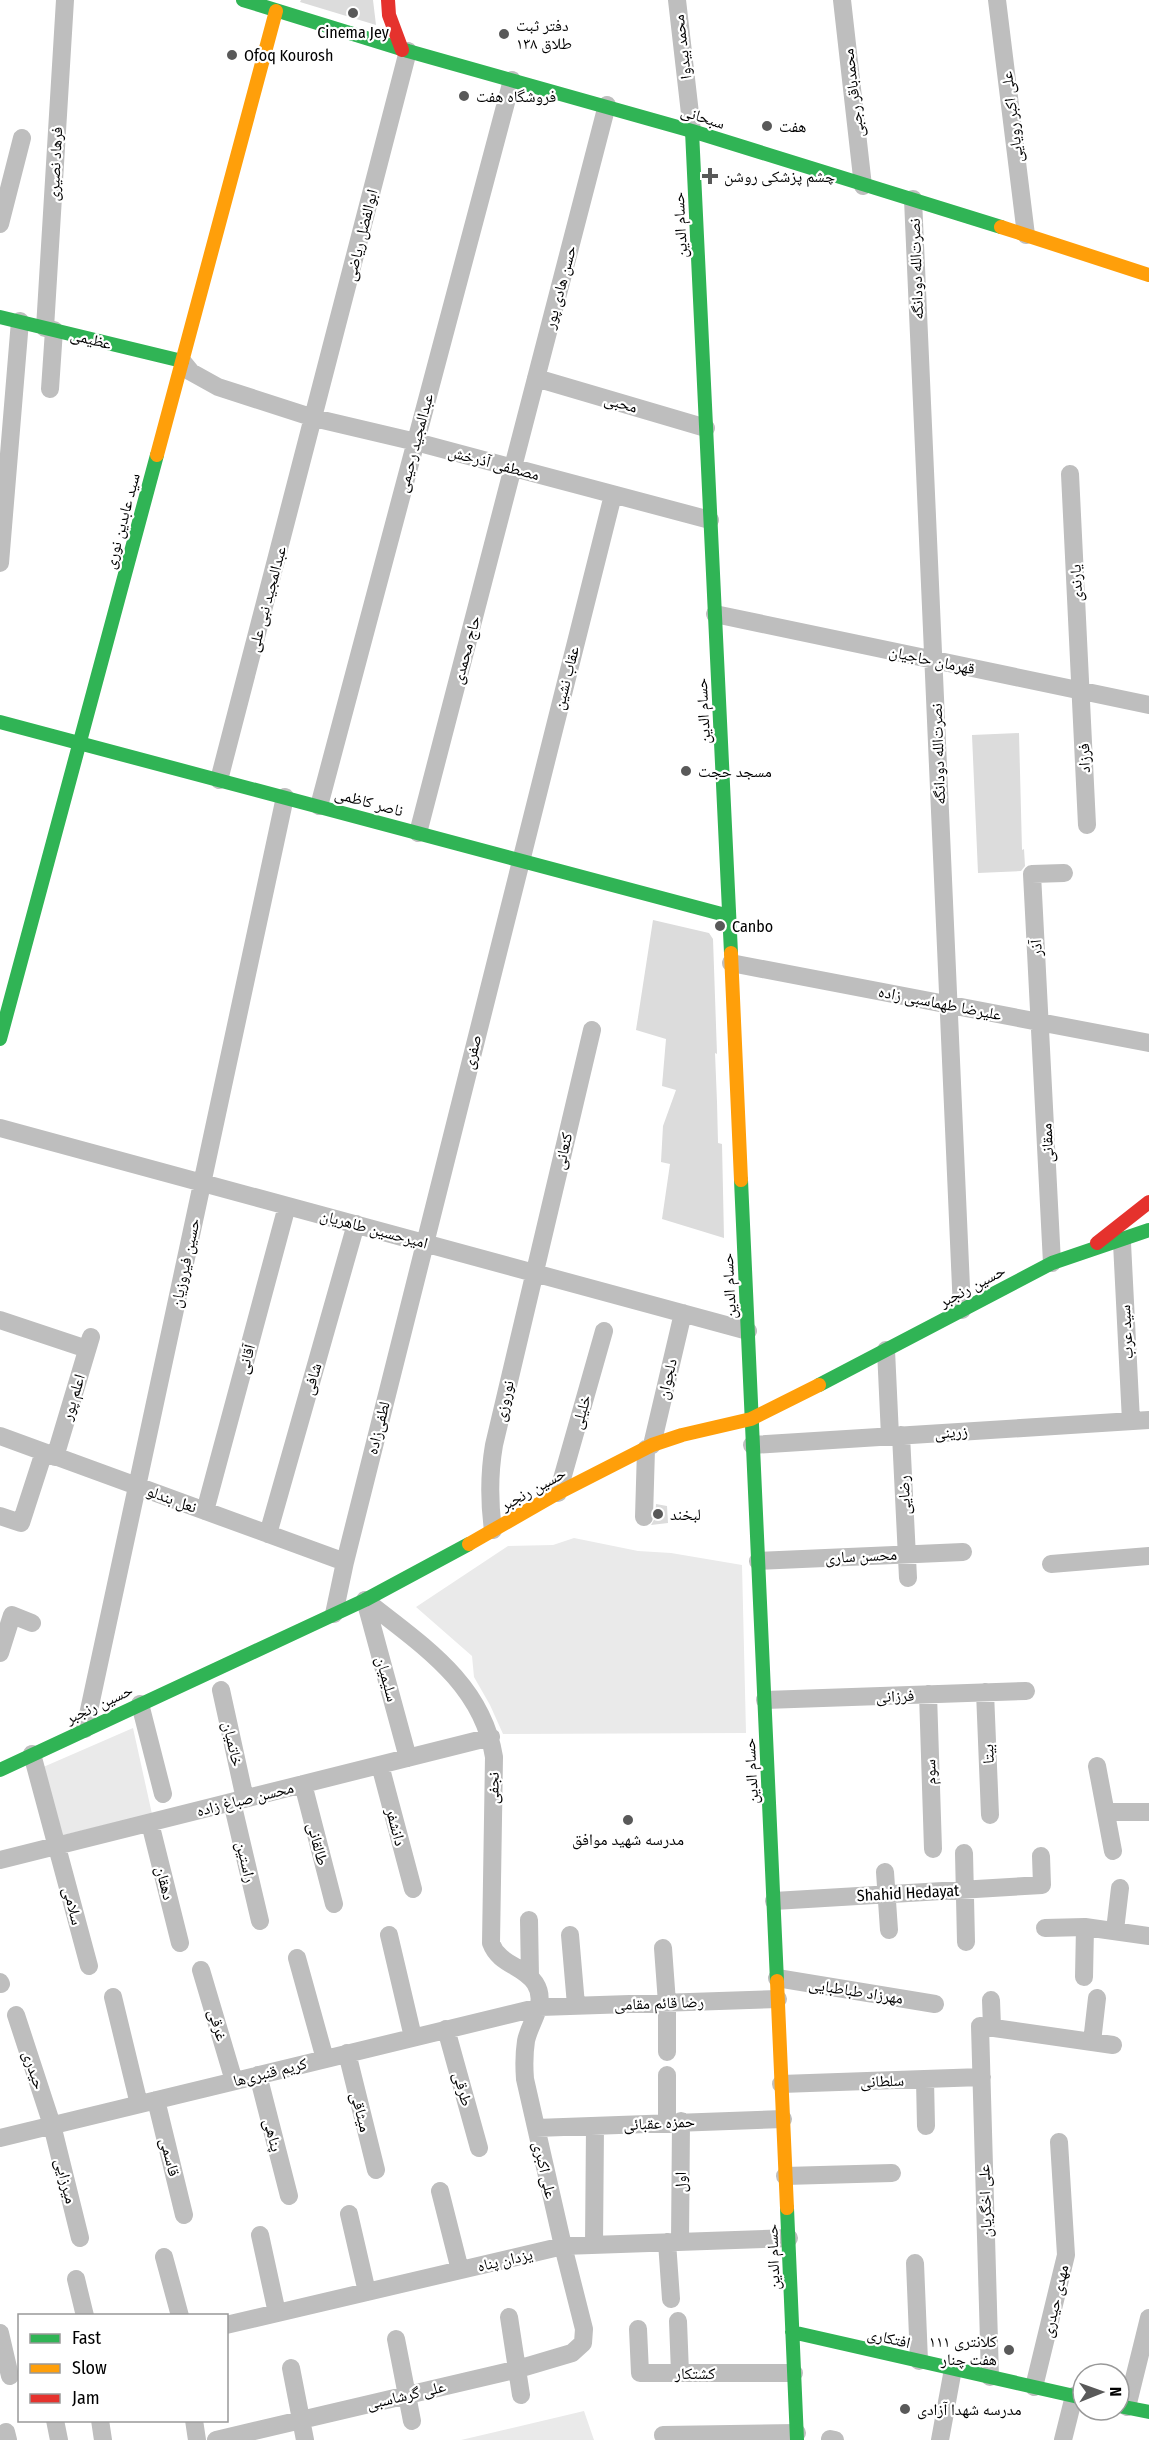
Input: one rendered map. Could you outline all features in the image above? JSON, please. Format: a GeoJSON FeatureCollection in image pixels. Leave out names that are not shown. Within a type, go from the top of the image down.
{"type":"FeatureCollection","features":[{"type":"Feature","properties":{"kind":"main road","name":"سبحانی"},"geometry":{"type":"LineString","coordinates":[[243,0],[405,50],[607,105],[1149,274]]}},
{"type":"Feature","properties":{"kind":"main road"},"geometry":{"type":"LineString","coordinates":[[388,0],[388,15],[405,50]]}},
{"type":"Feature","properties":{"kind":"main road","name":"سید عابدین نوری"},"geometry":{"type":"LineString","coordinates":[[0,1040],[276,10]]}},
{"type":"Feature","properties":{"kind":"main road","name":"حسام الدین"},"geometry":{"type":"LineString","coordinates":[[692,131],[797,2437]]}},
{"type":"Feature","properties":{"kind":"main road","name":"عظیمی"},"geometry":{"type":"LineString","coordinates":[[0,317],[182,361]]}},
{"type":"Feature","properties":{"kind":"main road","name":"ناصر کاظمی"},"geometry":{"type":"LineString","coordinates":[[0,722],[729,916]]}},
{"type":"Feature","properties":{"kind":"main road","name":"حسین رنجبر"},"geometry":{"type":"LineString","coordinates":[[1086,1251],[1149,1202]]}},
{"type":"Feature","properties":{"kind":"main road","name":"حسین رنجبر"},"geometry":{"type":"LineString","coordinates":[[0,1770],[365,1600],[558,1493],[649,1447],[682,1435],[751,1419],[1052,1263],[1086,1251],[1122,1243],[1149,1230]]}},
{"type":"Feature","properties":{"kind":"main road","name":"افتکاری"},"geometry":{"type":"LineString","coordinates":[[792,2332],[1071,2395]]}},
{"type":"Feature","properties":{"kind":"main road"},"geometry":{"type":"LineString","coordinates":[[1131,2408],[1149,2412]]}},
{"type":"Feature","properties":{"kind":"street","name":"فرهاد نصیری"},"geometry":{"type":"LineString","coordinates":[[50,389],[50,329],[65,0]]}},
{"type":"Feature","properties":{"kind":"street","name":"محمد بیدوا"},"geometry":{"type":"LineString","coordinates":[[677,0],[692,131]]}},
{"type":"Feature","properties":{"kind":"street","name":"محمدباقر رجبی"},"geometry":{"type":"LineString","coordinates":[[842,0],[863,186]]}},
{"type":"Feature","properties":{"kind":"street","name":"علی اکبر رویایی"},"geometry":{"type":"LineString","coordinates":[[997,0],[1026,235]]}},
{"type":"Feature","properties":{"kind":"street","name":"ابوالفضل ریاضی"},"geometry":{"type":"LineString","coordinates":[[314,418],[405,50]]}},
{"type":"Feature","properties":{"kind":"street","name":"عبدالمجید رحیمی"},"geometry":{"type":"LineString","coordinates":[[319,806],[512,80]]}},
{"type":"Feature","properties":{"kind":"street","name":"حسن هادی پور"},"geometry":{"type":"LineString","coordinates":[[513,468],[607,105]]}},
{"type":"Feature","properties":{"kind":"street"},"geometry":{"type":"LineString","coordinates":[[0,224],[22,138]]}},
{"type":"Feature","properties":{"kind":"street","name":"نصرت‌الله دودانگه"},"geometry":{"type":"LineString","coordinates":[[914,199],[962,1310]]}},
{"type":"Feature","properties":{"kind":"street"},"geometry":{"type":"LineString","coordinates":[[0,563],[20,321]]}},
{"type":"Feature","properties":{"kind":"street","name":"مصطفی آذرخش"},"geometry":{"type":"LineString","coordinates":[[182,361],[191,372],[218,387],[314,418],[416,442],[710,520]]}},
{"type":"Feature","properties":{"kind":"street","name":"محبی"},"geometry":{"type":"LineString","coordinates":[[536,378],[706,428]]}},
{"type":"Feature","properties":{"kind":"street","name":"عبدالمجید نبی علی"},"geometry":{"type":"LineString","coordinates":[[219,780],[314,418]]}},
{"type":"Feature","properties":{"kind":"street","name":"حاج محمدی"},"geometry":{"type":"LineString","coordinates":[[418,833],[513,468]]}},
{"type":"Feature","properties":{"kind":"street","name":"یارندی"},"geometry":{"type":"LineString","coordinates":[[1070,474],[1082,691]]}},
{"type":"Feature","properties":{"kind":"street","name":"عقاب نشین"},"geometry":{"type":"LineString","coordinates":[[520,860],[613,495]]}},
{"type":"Feature","properties":{"kind":"street","name":"قهرمان حاجیان"},"geometry":{"type":"LineString","coordinates":[[715,614],[1149,705]]}},
{"type":"Feature","properties":{"kind":"street","name":"فرزاد"},"geometry":{"type":"LineString","coordinates":[[1082,691],[1087,825]]}},
{"type":"Feature","properties":{"kind":"street","name":"حسین فیروزیان"},"geometry":{"type":"LineString","coordinates":[[85,1729],[285,798]]}},
{"type":"Feature","properties":{"kind":"street","name":"صفری"},"geometry":{"type":"LineString","coordinates":[[424,1243],[520,860]]}},
{"type":"Feature","properties":{"kind":"street","name":"آذر"},"geometry":{"type":"LineString","coordinates":[[1041,1022],[1032,874],[1064,873]]}},
{"type":"Feature","properties":{"kind":"street","name":"علیرضا طهماسبی زاده"},"geometry":{"type":"LineString","coordinates":[[731,963],[1149,1043]]}},
{"type":"Feature","properties":{"kind":"street","name":"ممقانی"},"geometry":{"type":"LineString","coordinates":[[1041,1022],[1052,1263]]}},
{"type":"Feature","properties":{"kind":"street","name":"کنعانی"},"geometry":{"type":"LineString","coordinates":[[534,1273],[592,1030]]}},
{"type":"Feature","properties":{"kind":"street","name":"امیرحسین طاهریان"},"geometry":{"type":"LineString","coordinates":[[0,1128],[748,1331]]}},
{"type":"Feature","properties":{"kind":"street","name":"آقانی"},"geometry":{"type":"LineString","coordinates":[[205,1511],[287,1206]]}},
{"type":"Feature","properties":{"kind":"street","name":"شافی"},"geometry":{"type":"LineString","coordinates":[[268,1534],[356,1224]]}},
{"type":"Feature","properties":{"kind":"street","name":"لطفی‌زاده"},"geometry":{"type":"LineString","coordinates":[[334,1614],[424,1243]]}},
{"type":"Feature","properties":{"kind":"street","name":"سید عرب"},"geometry":{"type":"LineString","coordinates":[[1122,1243],[1140,1420]]}},
{"type":"Feature","properties":{"kind":"street","name":"نوروزی"},"geometry":{"type":"LineString","coordinates":[[494,1530],[489,1505],[489,1475],[494,1444],[534,1273]]}},
{"type":"Feature","properties":{"kind":"street","name":"دلجوان"},"geometry":{"type":"LineString","coordinates":[[644,1517],[649,1447],[683,1313]]}},
{"type":"Feature","properties":{"kind":"street","name":"اعلم پور"},"geometry":{"type":"LineString","coordinates":[[0,1320],[89,1343],[50,1455],[21,1523],[0,1516]]}},
{"type":"Feature","properties":{"kind":"street","name":"خلیلی"},"geometry":{"type":"LineString","coordinates":[[558,1493],[604,1331]]}},
{"type":"Feature","properties":{"kind":"street","name":"رضایی"},"geometry":{"type":"LineString","coordinates":[[886,1350],[908,1578]]}},
{"type":"Feature","properties":{"kind":"street","name":"زرینی"},"geometry":{"type":"LineString","coordinates":[[752,1445],[1140,1420]]}},
{"type":"Feature","properties":{"kind":"street","name":"نعل بندلو"},"geometry":{"type":"LineString","coordinates":[[0,1436],[345,1562]]}},
{"type":"Feature","properties":{"kind":"street","name":"محسن ساری"},"geometry":{"type":"LineString","coordinates":[[758,1561],[963,1552]]}},
{"type":"Feature","properties":{"kind":"street"},"geometry":{"type":"LineString","coordinates":[[1052,1564],[1149,1556]]}},
{"type":"Feature","properties":{"kind":"street","name":"نجفی"},"geometry":{"type":"LineString","coordinates":[[365,1600],[446,1665],[478,1709],[491,1737],[494,1757],[491,1943],[499,1958],[530,1977]]}},
{"type":"Feature","properties":{"kind":"street","name":"سلیمیان"},"geometry":{"type":"LineString","coordinates":[[365,1600],[408,1758]]}},
{"type":"Feature","properties":{"kind":"street"},"geometry":{"type":"LineString","coordinates":[[0,1653],[12,1615],[32,1623]]}},
{"type":"Feature","properties":{"kind":"street","name":"خاتمیان"},"geometry":{"type":"LineString","coordinates":[[221,1690],[239,1800]]}},
{"type":"Feature","properties":{"kind":"street","name":"فرزانی"},"geometry":{"type":"LineString","coordinates":[[765,1700],[1026,1691]]}},
{"type":"Feature","properties":{"kind":"street","name":"بیتا"},"geometry":{"type":"LineString","coordinates":[[985,1692],[990,1815]]}},
{"type":"Feature","properties":{"kind":"street","name":"سوم"},"geometry":{"type":"LineString","coordinates":[[928,1694],[933,1849]]}},
{"type":"Feature","properties":{"kind":"street"},"geometry":{"type":"LineString","coordinates":[[140,1704],[163,1794]]}},
{"type":"Feature","properties":{"kind":"street","name":"محسن صباغ زاده"},"geometry":{"type":"LineString","coordinates":[[0,1860],[491,1737]]}},
{"type":"Feature","properties":{"kind":"street","name":"سلامی"},"geometry":{"type":"LineString","coordinates":[[32,1754],[89,1966]]}},
{"type":"Feature","properties":{"kind":"street","name":"دانشفر"},"geometry":{"type":"LineString","coordinates":[[380,1765],[413,1889]]}},
{"type":"Feature","properties":{"kind":"street"},"geometry":{"type":"LineString","coordinates":[[1097,1766],[1113,1851]]}},
{"type":"Feature","properties":{"kind":"street","name":"طالقانی"},"geometry":{"type":"LineString","coordinates":[[303,1784],[334,1904]]}},
{"type":"Feature","properties":{"kind":"street","name":"راستین"},"geometry":{"type":"LineString","coordinates":[[239,1800],[260,1921]]}},
{"type":"Feature","properties":{"kind":"street"},"geometry":{"type":"LineString","coordinates":[[1106,1812],[1149,1812]]}},
{"type":"Feature","properties":{"kind":"street","name":"دهقان"},"geometry":{"type":"LineString","coordinates":[[150,1822],[180,1943]]}},
{"type":"Feature","properties":{"kind":"street"},"geometry":{"type":"LineString","coordinates":[[964,1853],[966,1942]]}},
{"type":"Feature","properties":{"kind":"street","name":"Shahid Hedayat"},"geometry":{"type":"LineString","coordinates":[[774,1901],[1042,1885],[1041,1856]]}},
{"type":"Feature","properties":{"kind":"street"},"geometry":{"type":"LineString","coordinates":[[885,1872],[889,1930]]}},
{"type":"Feature","properties":{"kind":"street"},"geometry":{"type":"LineString","coordinates":[[1115,1930],[1120,1888]]}},
{"type":"Feature","properties":{"kind":"street"},"geometry":{"type":"LineString","coordinates":[[529,1920],[530,1977],[540,1994],[540,2007]]}},
{"type":"Feature","properties":{"kind":"street"},"geometry":{"type":"LineString","coordinates":[[1084,1977],[1085,1927]]}},
{"type":"Feature","properties":{"kind":"street"},"geometry":{"type":"LineString","coordinates":[[1045,1928],[1085,1927],[1149,1936]]}},
{"type":"Feature","properties":{"kind":"street"},"geometry":{"type":"LineString","coordinates":[[389,1935],[413,2037]]}},
{"type":"Feature","properties":{"kind":"street"},"geometry":{"type":"LineString","coordinates":[[570,1935],[576,2006]]}},
{"type":"Feature","properties":{"kind":"street"},"geometry":{"type":"LineString","coordinates":[[663,1948],[667,2003],[667,2052]]}},
{"type":"Feature","properties":{"kind":"street"},"geometry":{"type":"LineString","coordinates":[[297,1958],[325,2059]]}},
{"type":"Feature","properties":{"kind":"street","name":"غرقی"},"geometry":{"type":"LineString","coordinates":[[201,1970],[234,2081]]}},
{"type":"Feature","properties":{"kind":"street","name":"مهرزاد طباطبایی"},"geometry":{"type":"LineString","coordinates":[[777,1978],[935,2004]]}},
{"type":"Feature","properties":{"kind":"street","name":"قاسمی"},"geometry":{"type":"LineString","coordinates":[[113,1997],[184,2215]]}},
{"type":"Feature","properties":{"kind":"street"},"geometry":{"type":"LineString","coordinates":[[1092,2042],[1097,1998]]}},
{"type":"Feature","properties":{"kind":"street","name":"رضا قائم مقامی"},"geometry":{"type":"LineString","coordinates":[[540,2007],[778,1999]]}},
{"type":"Feature","properties":{"kind":"street"},"geometry":{"type":"LineString","coordinates":[[991,2000],[986,2026],[1113,2045]]}},
{"type":"Feature","properties":{"kind":"street","name":"کریم قنبری‌ها"},"geometry":{"type":"LineString","coordinates":[[0,2138],[540,2007]]}},
{"type":"Feature","properties":{"kind":"street","name":"علی اکبری"},"geometry":{"type":"LineString","coordinates":[[540,2007],[530,2028],[524,2060],[528,2098],[585,2334]]}},
{"type":"Feature","properties":{"kind":"street","name":"حیدری"},"geometry":{"type":"LineString","coordinates":[[16,2015],[52,2125]]}},
{"type":"Feature","properties":{"kind":"street","name":"علی اخگریان"},"geometry":{"type":"LineString","coordinates":[[986,2026],[982,2077],[990,2377]]}},
{"type":"Feature","properties":{"kind":"street","name":"طرقی"},"geometry":{"type":"LineString","coordinates":[[446,2029],[479,2148]]}},
{"type":"Feature","properties":{"kind":"street","name":"میثاقی"},"geometry":{"type":"LineString","coordinates":[[347,2054],[376,2170]]}},
{"type":"Feature","properties":{"kind":"street","name":"پناهی"},"geometry":{"type":"LineString","coordinates":[[258,2075],[289,2196]]}},
{"type":"Feature","properties":{"kind":"street","name":"اول"},"geometry":{"type":"LineString","coordinates":[[667,2075],[674,2122],[671,2300]]}},
{"type":"Feature","properties":{"kind":"street","name":"سلطانی"},"geometry":{"type":"LineString","coordinates":[[781,2084],[982,2077]]}},
{"type":"Feature","properties":{"kind":"street"},"geometry":{"type":"LineString","coordinates":[[925,2079],[927,2126]]}},
{"type":"Feature","properties":{"kind":"street","name":"حمزه عقبائی"},"geometry":{"type":"LineString","coordinates":[[536,2128],[783,2119]]}},
{"type":"Feature","properties":{"kind":"street","name":"میرزایی"},"geometry":{"type":"LineString","coordinates":[[52,2125],[80,2238]]}},
{"type":"Feature","properties":{"kind":"street"},"geometry":{"type":"LineString","coordinates":[[594,2245],[595,2126]]}},
{"type":"Feature","properties":{"kind":"street","name":"مهدی حیدری"},"geometry":{"type":"LineString","coordinates":[[1034,2387],[1066,2255],[1059,2142]]}},
{"type":"Feature","properties":{"kind":"street"},"geometry":{"type":"LineString","coordinates":[[785,2176],[892,2173]]}},
{"type":"Feature","properties":{"kind":"street"},"geometry":{"type":"LineString","coordinates":[[440,2191],[460,2270]]}},
{"type":"Feature","properties":{"kind":"street"},"geometry":{"type":"LineString","coordinates":[[349,2214],[367,2292]]}},
{"type":"Feature","properties":{"kind":"street"},"geometry":{"type":"LineString","coordinates":[[260,2235],[278,2313]]}},
{"type":"Feature","properties":{"kind":"street","name":"یزدان پناه"},"geometry":{"type":"LineString","coordinates":[[228,2325],[563,2246],[789,2238]]}},
{"type":"Feature","properties":{"kind":"street"},"geometry":{"type":"LineString","coordinates":[[164,2257],[179,2314]]}},
{"type":"Feature","properties":{"kind":"street"},"geometry":{"type":"LineString","coordinates":[[915,2263],[919,2361]]}},
{"type":"Feature","properties":{"kind":"street"},"geometry":{"type":"LineString","coordinates":[[76,2279],[85,2314]]}},
{"type":"Feature","properties":{"kind":"street"},"geometry":{"type":"LineString","coordinates":[[509,2317],[521,2395]]}},
{"type":"Feature","properties":{"kind":"street"},"geometry":{"type":"LineString","coordinates":[[1131,2379],[1149,2318]]}},
{"type":"Feature","properties":{"kind":"street"},"geometry":{"type":"LineString","coordinates":[[678,2321],[680,2373]]}},
{"type":"Feature","properties":{"kind":"street","name":"کشتکار"},"geometry":{"type":"LineString","coordinates":[[638,2329],[640,2373],[652,2380],[680,2373],[794,2373]]}},
{"type":"Feature","properties":{"kind":"street"},"geometry":{"type":"LineString","coordinates":[[0,2333],[10,2376]]}},
{"type":"Feature","properties":{"kind":"street","name":"علی گرشاسبی"},"geometry":{"type":"LineString","coordinates":[[216,2440],[518,2369],[576,2351],[583,2343],[585,2334]]}},
{"type":"Feature","properties":{"kind":"street"},"geometry":{"type":"LineString","coordinates":[[396,2339],[412,2421]]}},
{"type":"Feature","properties":{"kind":"street"},"geometry":{"type":"LineString","coordinates":[[291,2368],[305,2440]]}},
{"type":"Feature","properties":{"kind":"street"},"geometry":{"type":"LineString","coordinates":[[940,2440],[954,2369]]}},
{"type":"Feature","properties":{"kind":"street"},"geometry":{"type":"LineString","coordinates":[[1063,2440],[1071,2418]]}},
{"type":"Feature","properties":{"kind":"street"},"geometry":{"type":"LineString","coordinates":[[55,2422],[59,2440]]}},
{"type":"Feature","properties":{"kind":"street"},"geometry":{"type":"LineString","coordinates":[[100,2422],[103,2440]]}},
{"type":"Feature","properties":{"kind":"street"},"geometry":{"type":"LineString","coordinates":[[194,2422],[197,2440]]}},
{"type":"Feature","properties":{"kind":"street"},"geometry":{"type":"LineString","coordinates":[[663,2435],[797,2437]]}},
{"type":"Feature","properties":{"kind":"shaded area"},"geometry":{"type":"Polygon","coordinates":[[[574,1538],[638,1551],[671,1553],[742,1565],[746,1733],[503,1734],[474,1677],[472,1656],[416,1607],[508,1546],[553,1545],[574,1538]]]}},
{"type":"Feature","properties":{"kind":"shaded area"},"geometry":{"type":"Polygon","coordinates":[[[133,1728],[152,1814],[59,1836],[41,1768],[133,1728]]]}},
{"type":"Feature","properties":{"kind":"shaded area"},"geometry":{"type":"Polygon","coordinates":[[[584,2411],[594,2440],[461,2440],[584,2411]]]}},
{"type":"Feature","properties":{"kind":"building","name":"Cinema Jey"},"geometry":{"type":"Polygon","coordinates":[[[301,0],[373,0],[376,25],[300,2],[301,0]]]}},
{"type":"Feature","properties":{"kind":"building"},"geometry":{"type":"Polygon","coordinates":[[[1019,733],[1022,850],[1024,849],[1025,866],[1021,871],[978,873],[972,735],[1019,733]]]}},
{"type":"Feature","properties":{"kind":"building"},"geometry":{"type":"Polygon","coordinates":[[[653,920],[709,933],[713,939],[718,1143],[722,1144],[724,1238],[662,1219],[670,1164],[661,1162],[663,1126],[676,1090],[662,1086],[666,1039],[636,1030],[653,920]]]}},
{"type":"Feature","properties":{"kind":"building","name":"لبخند"},"geometry":{"type":"Polygon","coordinates":[[[656,1504],[667,1506],[668,1523],[651,1525],[655,1518],[656,1504]]]}},
{"type":"Feature","properties":{"kind":"traffic: fast"},"geometry":{"type":"LineString","coordinates":[[243,0],[408,51],[692,131],[1001,227]]}},
{"type":"Feature","properties":{"kind":"traffic: fast"},"geometry":{"type":"LineString","coordinates":[[692,131],[731,953]]}},
{"type":"Feature","properties":{"kind":"traffic: fast"},"geometry":{"type":"LineString","coordinates":[[0,317],[182,361]]}},
{"type":"Feature","properties":{"kind":"traffic: fast"},"geometry":{"type":"LineString","coordinates":[[0,1039],[157,455]]}},
{"type":"Feature","properties":{"kind":"traffic: fast"},"geometry":{"type":"LineString","coordinates":[[0,722],[729,916]]}},
{"type":"Feature","properties":{"kind":"traffic: fast"},"geometry":{"type":"LineString","coordinates":[[741,1180],[777,1981]]}},
{"type":"Feature","properties":{"kind":"traffic: fast"},"geometry":{"type":"LineString","coordinates":[[819,1385],[1052,1263],[1149,1230]]}},
{"type":"Feature","properties":{"kind":"traffic: fast"},"geometry":{"type":"LineString","coordinates":[[0,1770],[365,1600],[469,1544]]}},
{"type":"Feature","properties":{"kind":"traffic: fast"},"geometry":{"type":"LineString","coordinates":[[787,2208],[797,2440]]}},
{"type":"Feature","properties":{"kind":"traffic: fast"},"geometry":{"type":"LineString","coordinates":[[792,2332],[1071,2395]]}},
{"type":"Feature","properties":{"kind":"traffic: fast"},"geometry":{"type":"LineString","coordinates":[[1131,2408],[1149,2412]]}},
{"type":"Feature","properties":{"kind":"traffic: slow"},"geometry":{"type":"LineString","coordinates":[[157,455],[276,11]]}},
{"type":"Feature","properties":{"kind":"traffic: slow"},"geometry":{"type":"LineString","coordinates":[[1001,227],[1149,275]]}},
{"type":"Feature","properties":{"kind":"traffic: slow"},"geometry":{"type":"LineString","coordinates":[[731,953],[741,1180]]}},
{"type":"Feature","properties":{"kind":"traffic: slow"},"geometry":{"type":"LineString","coordinates":[[469,1544],[558,1493],[652,1445],[682,1435],[751,1419],[819,1385]]}},
{"type":"Feature","properties":{"kind":"traffic: slow"},"geometry":{"type":"LineString","coordinates":[[777,1981],[787,2208]]}},
{"type":"Feature","properties":{"kind":"traffic: jam"},"geometry":{"type":"LineString","coordinates":[[388,0],[389,15],[402,50]]}},
{"type":"Feature","properties":{"kind":"traffic: jam"},"geometry":{"type":"LineString","coordinates":[[1097,1243],[1149,1202]]}},
{"type":"Feature","properties":{"kind":"place","name":"Cinema Jey"},"geometry":{"type":"Point","coordinates":[353,13]}},
{"type":"Feature","properties":{"kind":"place","name":"دفتر ثبت طلاق ۱۳۸"},"geometry":{"type":"Point","coordinates":[504,34]}},
{"type":"Feature","properties":{"kind":"place","name":"Ofoq Kourosh"},"geometry":{"type":"Point","coordinates":[232,55]}},
{"type":"Feature","properties":{"kind":"place","name":"فروشگاه هفت"},"geometry":{"type":"Point","coordinates":[464,96]}},
{"type":"Feature","properties":{"kind":"place","name":"هفت"},"geometry":{"type":"Point","coordinates":[767,126]}},
{"type":"Feature","properties":{"kind":"place","name":"چشم پزشکی روشن"},"geometry":{"type":"Point","coordinates":[710,176]}},
{"type":"Feature","properties":{"kind":"place","name":"مسجد حجت"},"geometry":{"type":"Point","coordinates":[686,771]}},
{"type":"Feature","properties":{"kind":"place","name":"Canbo"},"geometry":{"type":"Point","coordinates":[720,926]}},
{"type":"Feature","properties":{"kind":"place","name":"لبخند"},"geometry":{"type":"Point","coordinates":[658,1514]}},
{"type":"Feature","properties":{"kind":"place","name":"مدرسه شهید موافق"},"geometry":{"type":"Point","coordinates":[628,1820]}},
{"type":"Feature","properties":{"kind":"place","name":"کلانتری ۱۱۱ هفت چنار"},"geometry":{"type":"Point","coordinates":[1009,2350]}},
{"type":"Feature","properties":{"kind":"place","name":"مدرسه شهدا آزادی"},"geometry":{"type":"Point","coordinates":[905,2409]}}]}
